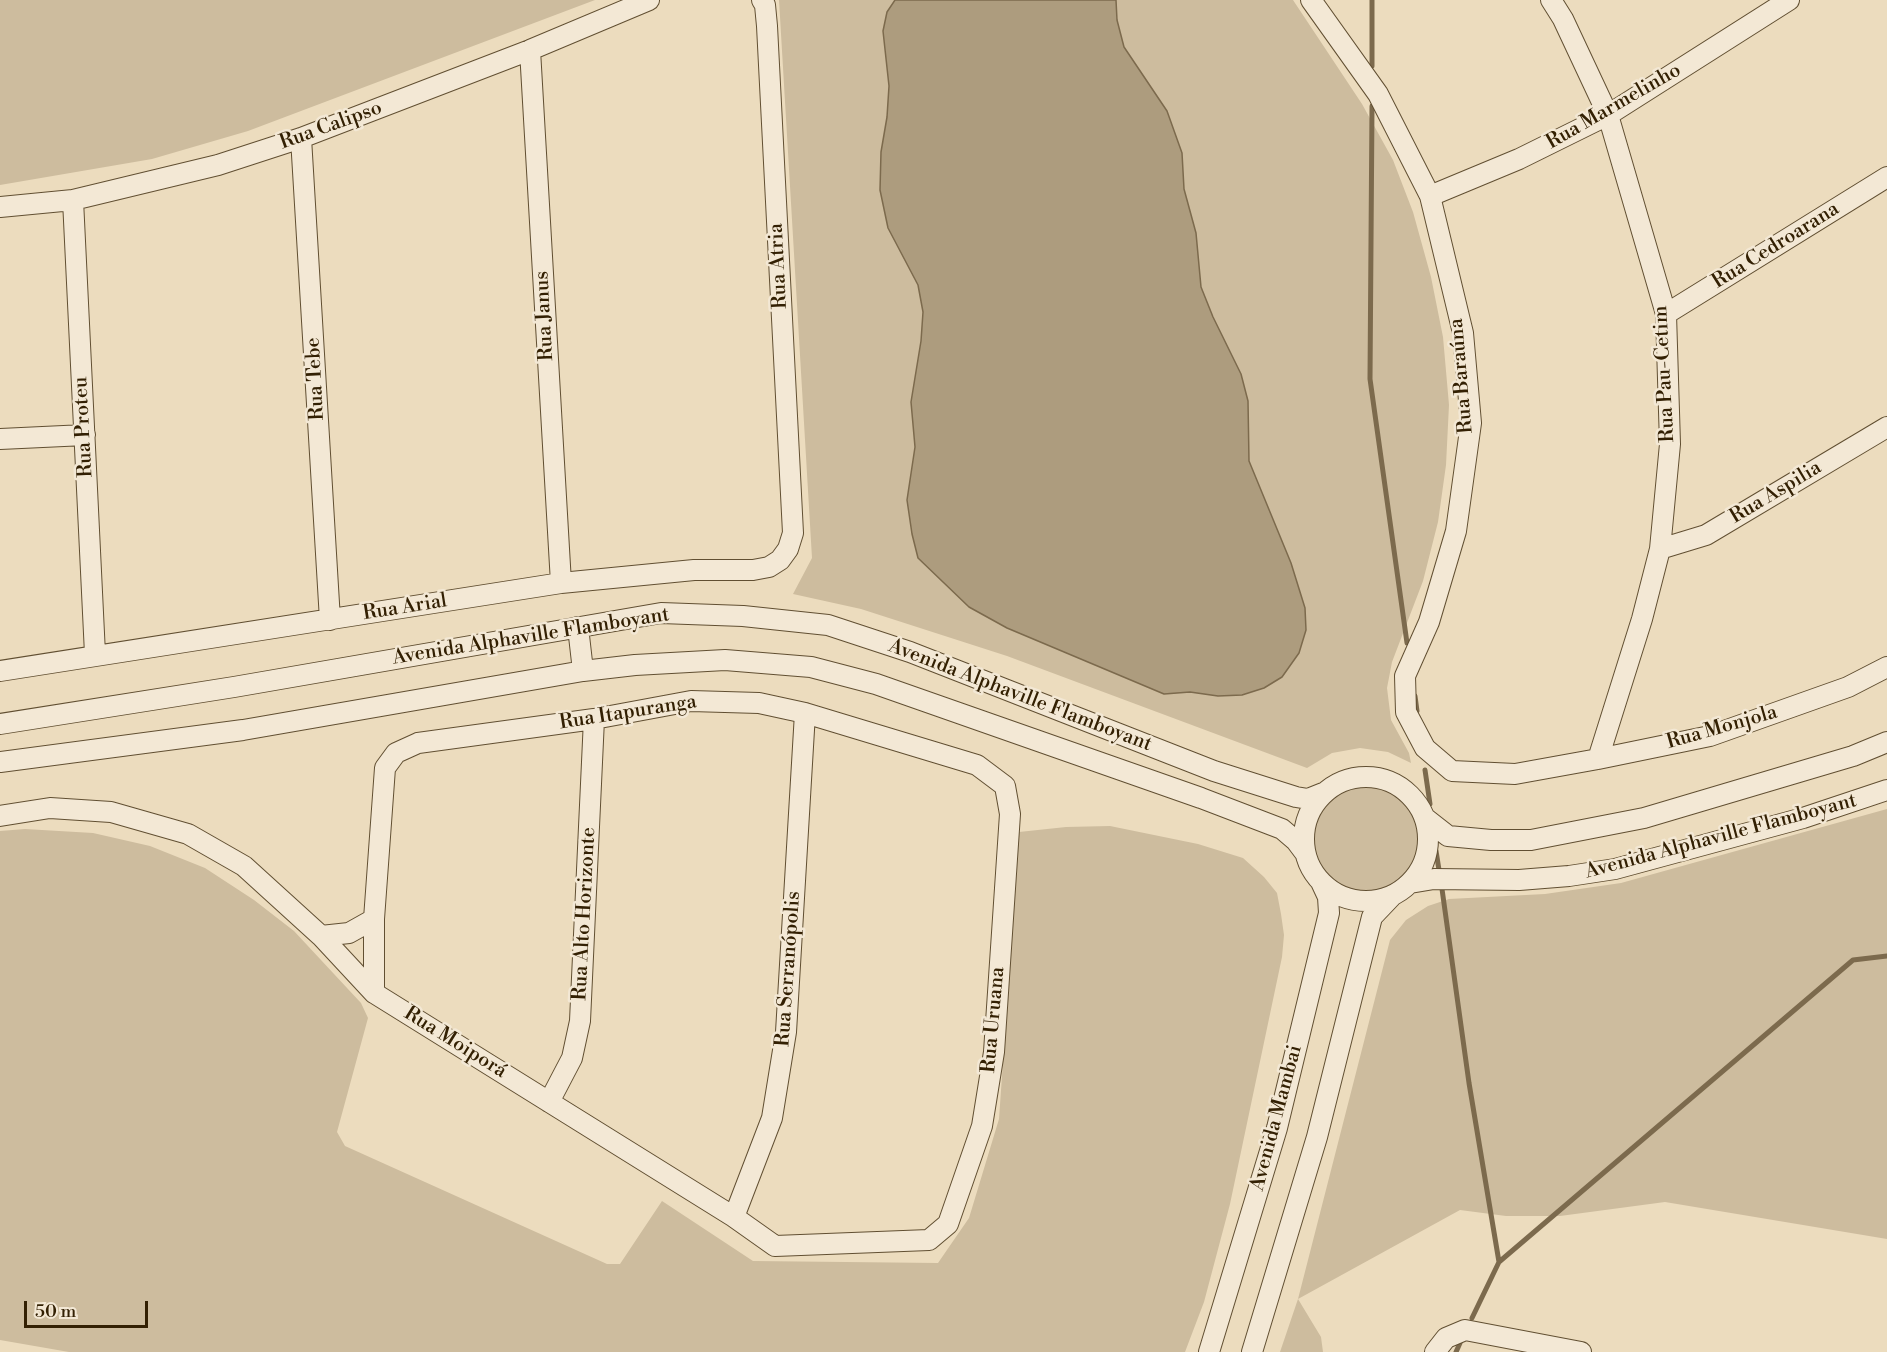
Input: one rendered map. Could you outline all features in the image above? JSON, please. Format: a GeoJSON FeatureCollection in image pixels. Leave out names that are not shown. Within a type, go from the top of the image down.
{"type":"FeatureCollection","features":[{"type":"Feature","properties":{"kind":"street","name":"Rua Calipso"},"geometry":{"type":"LineString","coordinates":[[0,207],[73,200],[218,165],[301,138],[530,50],[649,0]]}},
{"type":"Feature","properties":{"kind":"street","name":"Rua Atria"},"geometry":{"type":"LineString","coordinates":[[762,0],[765,5],[767,26],[793,533]]}},
{"type":"Feature","properties":{"kind":"street","name":"Rua Baraúna"},"geometry":{"type":"LineString","coordinates":[[1311,0],[1378,94],[1430,196],[1463,333],[1471,423],[1456,531],[1429,622],[1405,676],[1406,712],[1425,748],[1452,771],[1515,774]]}},
{"type":"Feature","properties":{"kind":"street","name":"Rua Pau-Cetim"},"geometry":{"type":"LineString","coordinates":[[1551,0],[1563,19],[1608,115],[1666,314],[1670,444],[1660,549],[1642,620],[1598,759]]}},
{"type":"Feature","properties":{"kind":"street","name":"Rua Marmelinho"},"geometry":{"type":"LineString","coordinates":[[1430,196],[1519,159],[1608,115],[1789,0]]}},
{"type":"Feature","properties":{"kind":"street","name":"Rua Janus"},"geometry":{"type":"LineString","coordinates":[[530,50],[561,583]]}},
{"type":"Feature","properties":{"kind":"street","name":"Rua Tebe"},"geometry":{"type":"LineString","coordinates":[[301,138],[330,620]]}},
{"type":"Feature","properties":{"kind":"street","name":"Rua Cedroarana"},"geometry":{"type":"LineString","coordinates":[[1666,314],[1887,177]]}},
{"type":"Feature","properties":{"kind":"street","name":"Rua Proteu"},"geometry":{"type":"LineString","coordinates":[[73,200],[95,654]]}},
{"type":"Feature","properties":{"kind":"street","name":"Rua Aspilia"},"geometry":{"type":"LineString","coordinates":[[1660,549],[1706,535],[1887,427]]}},
{"type":"Feature","properties":{"kind":"street"},"geometry":{"type":"LineString","coordinates":[[0,439],[85,435]]}},
{"type":"Feature","properties":{"kind":"street","name":"Rua Arial"},"geometry":{"type":"LineString","coordinates":[[0,671],[95,654],[561,583],[694,570],[753,570],[769,567],[780,561],[788,549],[793,533]]}},
{"type":"Feature","properties":{"kind":"street","name":"Avenida Alphaville Flamboyant"},"geometry":{"type":"LineString","coordinates":[[0,724],[234,687],[661,613],[743,615],[828,625],[910,652],[1214,771],[1308,799],[1323,793]]}},
{"type":"Feature","properties":{"kind":"street"},"geometry":{"type":"LineString","coordinates":[[578,627],[583,671]]}},
{"type":"Feature","properties":{"kind":"street","name":"Avenida Alphaville Flamboyant"},"geometry":{"type":"LineString","coordinates":[[0,762],[243,730],[583,671],[635,664],[725,660],[811,667],[876,684],[1201,798],[1282,829],[1296,841],[1305,853]]}},
{"type":"Feature","properties":{"kind":"street","name":"Rua Monjola"},"geometry":{"type":"LineString","coordinates":[[1515,774],[1710,736],[1848,687],[1887,667]]}},
{"type":"Feature","properties":{"kind":"street","name":"Rua Itapuranga"},"geometry":{"type":"LineString","coordinates":[[374,919],[385,768],[396,753],[418,743],[594,719],[691,701],[759,703],[805,713],[978,765],[1005,786]]}},
{"type":"Feature","properties":{"kind":"street","name":"Rua Serranópolis"},"geometry":{"type":"LineString","coordinates":[[734,1217],[772,1118],[786,1032],[805,713]]}},
{"type":"Feature","properties":{"kind":"street","name":"Rua Alto Horizonte"},"geometry":{"type":"LineString","coordinates":[[549,1102],[572,1059],[579,1021],[594,719]]}},
{"type":"Feature","properties":{"kind":"street","name":"Avenida Alphaville Flamboyant"},"geometry":{"type":"LineString","coordinates":[[1425,818],[1448,836],[1491,840],[1531,840],[1644,818],[1842,760],[1887,742]]}},
{"type":"Feature","properties":{"kind":"street"},"geometry":{"type":"LineString","coordinates":[[1362,776],[1382,779],[1398,785],[1415,799],[1425,818],[1429,840],[1423,865],[1410,883],[1392,896],[1371,901],[1349,899],[1328,889],[1313,873],[1305,853],[1304,831],[1310,810],[1323,793],[1341,782],[1362,776]]}},
{"type":"Feature","properties":{"kind":"street","name":"Rua Uruana"},"geometry":{"type":"LineString","coordinates":[[929,1240],[948,1224],[982,1126],[994,1052],[1010,814],[1005,786]]}},
{"type":"Feature","properties":{"kind":"street","name":"Avenida Alphaville Flamboyant"},"geometry":{"type":"LineString","coordinates":[[1410,883],[1434,879],[1519,880],[1615,869],[1803,818],[1887,790]]}},
{"type":"Feature","properties":{"kind":"street","name":"Rua Moiporá"},"geometry":{"type":"LineString","coordinates":[[0,816],[51,808],[111,812],[188,834],[244,866],[321,936],[374,993],[734,1217],[776,1246],[929,1240]]}},
{"type":"Feature","properties":{"kind":"street","name":"Avenida Mambai"},"geometry":{"type":"LineString","coordinates":[[1209,1352],[1277,1128],[1329,914],[1328,897],[1321,882]]}},
{"type":"Feature","properties":{"kind":"street","name":"Avenida Mambai"},"geometry":{"type":"LineString","coordinates":[[1251,1352],[1317,1137],[1372,917],[1392,896]]}},
{"type":"Feature","properties":{"kind":"street"},"geometry":{"type":"LineString","coordinates":[[321,936],[349,933],[374,919],[374,993]]}},
{"type":"Feature","properties":{"kind":"street"},"geometry":{"type":"LineString","coordinates":[[1435,1352],[1446,1338],[1465,1330],[1581,1352]]}},
{"type":"Feature","properties":{"kind":"shaded area"},"geometry":{"type":"Polygon","coordinates":[[[0,0],[595,0],[248,131],[152,159],[0,185],[0,0]]]}},
{"type":"Feature","properties":{"kind":"shaded area"},"geometry":{"type":"Polygon","coordinates":[[[779,0],[1293,0],[1362,104],[1393,160],[1413,212],[1431,277],[1443,337],[1449,405],[1446,465],[1438,522],[1423,581],[1392,662],[1387,688],[1391,720],[1409,753],[1411,763],[1388,752],[1360,748],[1332,753],[1307,768],[1007,656],[861,609],[793,594],[812,558],[779,0]]]}},
{"type":"Feature","properties":{"kind":"shaded area"},"geometry":{"type":"Polygon","coordinates":[[[895,0],[1116,0],[1117,20],[1124,47],[1167,111],[1182,153],[1184,189],[1196,233],[1201,287],[1241,374],[1248,401],[1249,461],[1291,563],[1305,608],[1306,630],[1299,653],[1282,677],[1264,688],[1242,695],[1218,696],[1190,692],[1164,694],[1007,628],[969,607],[918,558],[907,500],[915,447],[911,402],[921,341],[923,312],[918,285],[888,228],[880,190],[881,152],[889,86],[883,31],[887,12],[895,0]]]}},
{"type":"Feature","properties":{"kind":"shaded area"},"geometry":{"type":"Polygon","coordinates":[[[1366,787],[1386,791],[1403,802],[1414,819],[1418,839],[1414,859],[1403,876],[1386,887],[1366,891],[1346,887],[1329,876],[1318,859],[1314,839],[1318,819],[1329,802],[1346,791],[1366,787]]]}},
{"type":"Feature","properties":{"kind":"shaded area"},"geometry":{"type":"Polygon","coordinates":[[[1887,809],[1887,1239],[1665,1202],[1560,1216],[1506,1216],[1460,1210],[1298,1299],[1390,940],[1406,920],[1428,906],[1449,899],[1545,894],[1621,883],[1887,809]]]}},
{"type":"Feature","properties":{"kind":"shaded area"},"geometry":{"type":"Polygon","coordinates":[[[1110,826],[1198,844],[1243,858],[1264,877],[1277,893],[1284,935],[1282,957],[1230,1204],[1204,1302],[1185,1352],[69,1352],[0,1340],[0,831],[25,829],[93,833],[150,846],[205,868],[254,900],[294,931],[361,1003],[368,1018],[337,1132],[345,1146],[607,1264],[620,1264],[662,1201],[753,1261],[938,1263],[969,1218],[999,1119],[1019,832],[1066,827],[1110,826]]]}},
{"type":"Feature","properties":{"kind":"shaded area"},"geometry":{"type":"Polygon","coordinates":[[[1298,1299],[1321,1337],[1323,1352],[1280,1352],[1298,1299]]]}},
{"type":"Feature","properties":{"kind":"waterway"},"geometry":{"type":"LineString","coordinates":[[1372,0],[1372,66]]}},
{"type":"Feature","properties":{"kind":"waterway"},"geometry":{"type":"LineString","coordinates":[[1372,106],[1370,379],[1407,643]]}},
{"type":"Feature","properties":{"kind":"waterway"},"geometry":{"type":"LineString","coordinates":[[1415,696],[1417,711]]}},
{"type":"Feature","properties":{"kind":"waterway"},"geometry":{"type":"LineString","coordinates":[[1425,770],[1430,804]]}},
{"type":"Feature","properties":{"kind":"waterway"},"geometry":{"type":"LineString","coordinates":[[1436,851],[1439,870]]}},
{"type":"Feature","properties":{"kind":"waterway"},"geometry":{"type":"LineString","coordinates":[[1442,889],[1469,1083],[1499,1262]]}},
{"type":"Feature","properties":{"kind":"waterway"},"geometry":{"type":"LineString","coordinates":[[1472,1318],[1499,1262],[1853,960],[1887,956]]}},
{"type":"Feature","properties":{"kind":"waterway"},"geometry":{"type":"LineString","coordinates":[[1456,1352],[1460,1343]]}}]}
